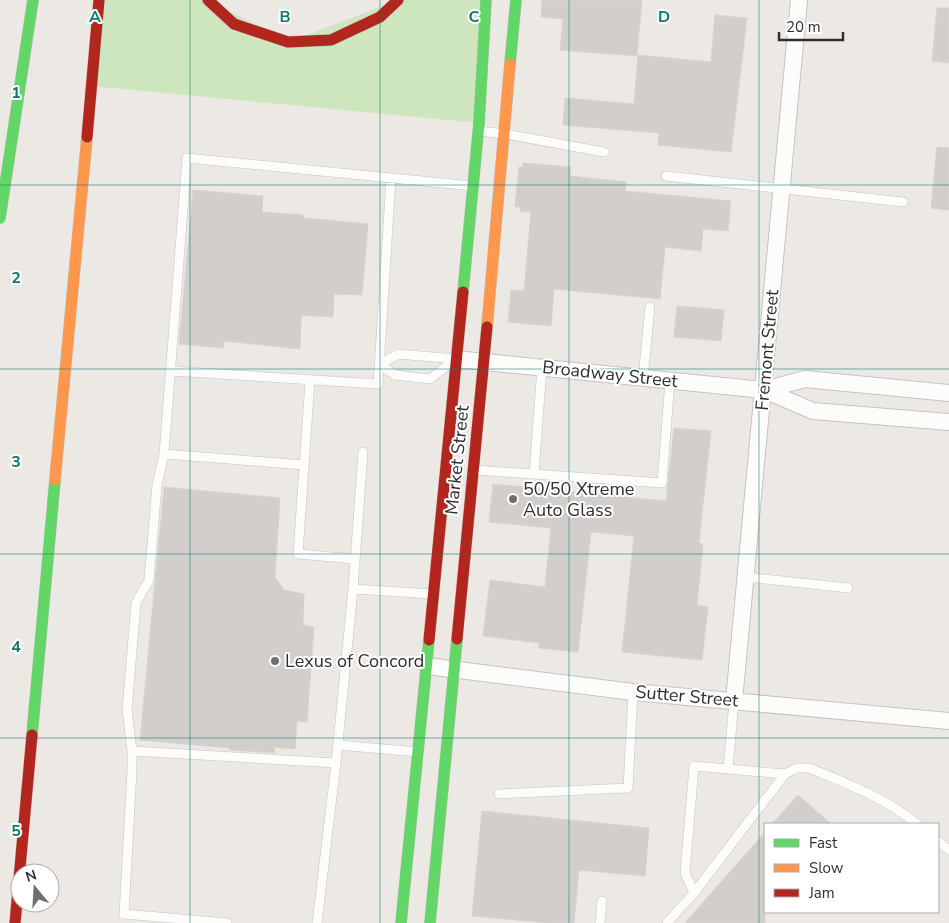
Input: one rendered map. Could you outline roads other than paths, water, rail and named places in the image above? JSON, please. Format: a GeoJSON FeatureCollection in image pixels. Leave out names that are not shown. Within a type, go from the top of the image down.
{"type":"FeatureCollection","features":[{"type":"Feature","properties":{"kind":"main road"},"geometry":{"type":"LineString","coordinates":[[0,218],[33,0]]}},
{"type":"Feature","properties":{"kind":"main road"},"geometry":{"type":"LineString","coordinates":[[14,923],[99,0]]}},
{"type":"Feature","properties":{"kind":"main road"},"geometry":{"type":"LineString","coordinates":[[208,0],[234,24],[288,42],[331,40],[380,17],[398,0]]}},
{"type":"Feature","properties":{"kind":"main road","name":"Market Street"},"geometry":{"type":"LineString","coordinates":[[402,923],[473,186],[486,0]]}},
{"type":"Feature","properties":{"kind":"main road","name":"Market Street"},"geometry":{"type":"LineString","coordinates":[[430,923],[474,470],[516,0]]}},
{"type":"Feature","properties":{"kind":"main road"},"geometry":{"type":"LineString","coordinates":[[0,137],[1,204]]}},
{"type":"Feature","properties":{"kind":"street","name":"Fremont Street"},"geometry":{"type":"LineString","coordinates":[[734,701],[799,0]]}},
{"type":"Feature","properties":{"kind":"street","name":"Broadway Street"},"geometry":{"type":"LineString","coordinates":[[456,359],[764,390],[813,411],[949,422]]}},
{"type":"Feature","properties":{"kind":"street","name":"Broadway Street"},"geometry":{"type":"LineString","coordinates":[[764,390],[805,379],[949,393]]}},
{"type":"Feature","properties":{"kind":"street","name":"Sutter Street"},"geometry":{"type":"LineString","coordinates":[[426,666],[633,692],[949,721]]}},
{"type":"Feature","properties":{"kind":"lane"},"geometry":{"type":"LineString","coordinates":[[478,131],[604,152]]}},
{"type":"Feature","properties":{"kind":"lane"},"geometry":{"type":"LineString","coordinates":[[226,923],[124,914],[132,770],[128,710],[136,603],[149,580],[157,485],[164,454],[187,158],[473,186]]}},
{"type":"Feature","properties":{"kind":"lane"},"geometry":{"type":"LineString","coordinates":[[666,176],[903,202]]}},
{"type":"Feature","properties":{"kind":"lane"},"geometry":{"type":"LineString","coordinates":[[170,371],[378,384],[391,178]]}},
{"type":"Feature","properties":{"kind":"lane"},"geometry":{"type":"LineString","coordinates":[[643,378],[650,307]]}},
{"type":"Feature","properties":{"kind":"lane"},"geometry":{"type":"LineString","coordinates":[[380,364],[398,354],[456,359]]}},
{"type":"Feature","properties":{"kind":"lane"},"geometry":{"type":"LineString","coordinates":[[380,364],[395,375],[430,379],[456,359]]}},
{"type":"Feature","properties":{"kind":"lane"},"geometry":{"type":"LineString","coordinates":[[534,474],[542,367]]}},
{"type":"Feature","properties":{"kind":"lane"},"geometry":{"type":"LineString","coordinates":[[310,380],[298,554],[355,560]]}},
{"type":"Feature","properties":{"kind":"lane"},"geometry":{"type":"LineString","coordinates":[[474,470],[662,483],[670,380]]}},
{"type":"Feature","properties":{"kind":"lane"},"geometry":{"type":"LineString","coordinates":[[317,923],[338,745],[353,589],[363,452]]}},
{"type":"Feature","properties":{"kind":"lane"},"geometry":{"type":"LineString","coordinates":[[164,454],[304,465]]}},
{"type":"Feature","properties":{"kind":"lane"},"geometry":{"type":"LineString","coordinates":[[746,577],[848,588]]}},
{"type":"Feature","properties":{"kind":"lane"},"geometry":{"type":"LineString","coordinates":[[353,589],[433,594]]}},
{"type":"Feature","properties":{"kind":"lane"},"geometry":{"type":"LineString","coordinates":[[500,794],[628,788],[633,692]]}},
{"type":"Feature","properties":{"kind":"lane"},"geometry":{"type":"LineString","coordinates":[[728,769],[734,701]]}},
{"type":"Feature","properties":{"kind":"lane"},"geometry":{"type":"LineString","coordinates":[[338,745],[418,752]]}},
{"type":"Feature","properties":{"kind":"lane"},"geometry":{"type":"LineString","coordinates":[[132,751],[336,763]]}},
{"type":"Feature","properties":{"kind":"lane"},"geometry":{"type":"LineString","coordinates":[[694,892],[685,873],[694,766],[785,774]]}},
{"type":"Feature","properties":{"kind":"lane"},"geometry":{"type":"LineString","coordinates":[[667,923],[694,892],[785,774],[797,768],[809,768],[878,797],[916,823]]}},
{"type":"Feature","properties":{"kind":"lane"},"geometry":{"type":"LineString","coordinates":[[939,842],[949,850]]}},
{"type":"Feature","properties":{"kind":"lane"},"geometry":{"type":"LineString","coordinates":[[600,923],[602,900]]}},
{"type":"Feature","properties":{"kind":"place","name":"50/50 Xtreme Auto Glass"},"geometry":{"type":"Point","coordinates":[513,499]}},
{"type":"Feature","properties":{"kind":"place","name":"Lexus of Concord"},"geometry":{"type":"Point","coordinates":[275,661]}}]}
